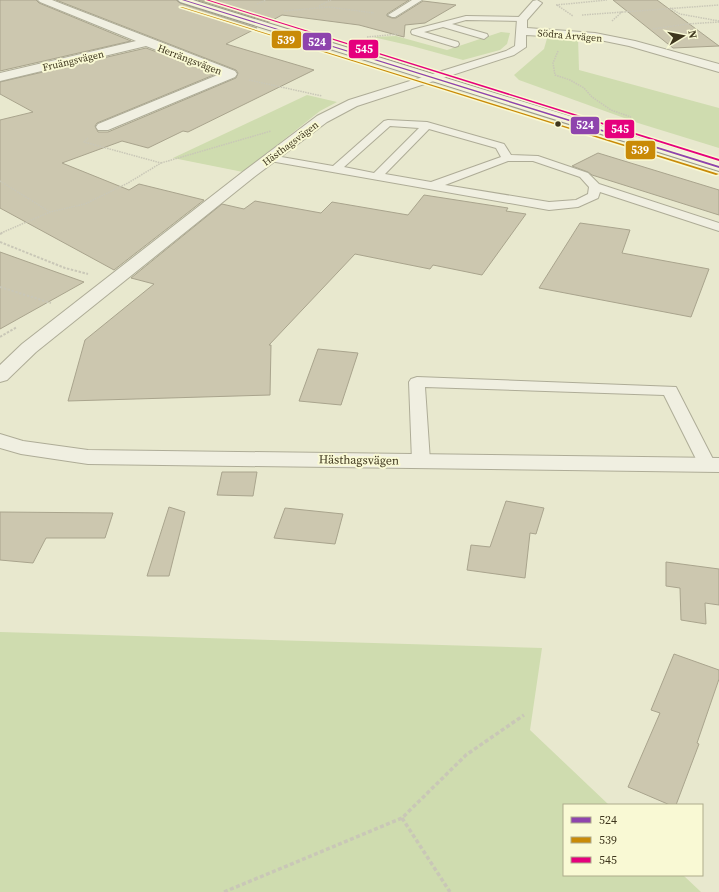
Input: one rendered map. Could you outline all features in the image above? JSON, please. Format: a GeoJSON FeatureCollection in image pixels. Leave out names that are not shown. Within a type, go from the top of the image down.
{"type":"FeatureCollection","features":[{"type":"Feature","properties":{"kind":"street","name":"Herrängsvägen"},"geometry":{"type":"LineString","coordinates":[[42,0],[232,74]]}},
{"type":"Feature","properties":{"kind":"street"},"geometry":{"type":"LineString","coordinates":[[183,0],[719,167]]}},
{"type":"Feature","properties":{"kind":"street"},"geometry":{"type":"LineString","coordinates":[[523,0],[547,3]]}},
{"type":"Feature","properties":{"kind":"street"},"geometry":{"type":"LineString","coordinates":[[520,32],[522,19],[547,3]]}},
{"type":"Feature","properties":{"kind":"street","name":"Hästhagsvägen"},"geometry":{"type":"LineString","coordinates":[[0,376],[29,348],[116,281],[270,158],[322,120],[352,103],[510,53],[520,47],[520,32]]}},
{"type":"Feature","properties":{"kind":"street","name":"Södra Årvägen"},"geometry":{"type":"LineString","coordinates":[[520,32],[595,36],[631,43],[689,61],[719,68]]}},
{"type":"Feature","properties":{"kind":"street","name":"Fruängsvägen"},"geometry":{"type":"LineString","coordinates":[[0,77],[147,42]]}},
{"type":"Feature","properties":{"kind":"street","name":"Södra Årvägen"},"geometry":{"type":"LineString","coordinates":[[689,61],[719,56]]}},
{"type":"Feature","properties":{"kind":"street","name":"Herrängsvägen"},"geometry":{"type":"LineString","coordinates":[[103,127],[232,74]]}},
{"type":"Feature","properties":{"kind":"street","name":"Hästhagsvägen"},"geometry":{"type":"LineString","coordinates":[[0,441],[21,447],[88,457],[713,465]]}},
{"type":"Feature","properties":{"kind":"lane"},"geometry":{"type":"LineString","coordinates":[[392,16],[418,0]]}},
{"type":"Feature","properties":{"kind":"lane"},"geometry":{"type":"LineString","coordinates":[[415,32],[466,18],[522,19]]}},
{"type":"Feature","properties":{"kind":"lane"},"geometry":{"type":"LineString","coordinates":[[443,24],[484,36]]}},
{"type":"Feature","properties":{"kind":"lane"},"geometry":{"type":"LineString","coordinates":[[415,32],[455,44]]}},
{"type":"Feature","properties":{"kind":"lane"},"geometry":{"type":"LineString","coordinates":[[336,169],[388,123],[428,124],[500,146],[507,158]]}},
{"type":"Feature","properties":{"kind":"lane"},"geometry":{"type":"LineString","coordinates":[[377,176],[428,124]]}},
{"type":"Feature","properties":{"kind":"lane"},"geometry":{"type":"LineString","coordinates":[[270,158],[549,206],[578,203],[594,196],[595,186]]}},
{"type":"Feature","properties":{"kind":"lane"},"geometry":{"type":"LineString","coordinates":[[431,186],[507,158],[534,158],[584,175],[595,186],[719,226]]}},
{"type":"Feature","properties":{"kind":"lane"},"geometry":{"type":"LineString","coordinates":[[421,461],[417,382],[670,390],[713,465]]}},
{"type":"Feature","properties":{"kind":"path"},"geometry":{"type":"LineString","coordinates":[[317,7],[330,0]]}},
{"type":"Feature","properties":{"kind":"path"},"geometry":{"type":"LineString","coordinates":[[547,3],[607,0]]}},
{"type":"Feature","properties":{"kind":"path"},"geometry":{"type":"LineString","coordinates":[[547,3],[574,16]]}},
{"type":"Feature","properties":{"kind":"path"},"geometry":{"type":"LineString","coordinates":[[581,16],[719,5]]}},
{"type":"Feature","properties":{"kind":"path"},"geometry":{"type":"LineString","coordinates":[[278,11],[329,7],[392,16]]}},
{"type":"Feature","properties":{"kind":"path"},"geometry":{"type":"LineString","coordinates":[[670,8],[680,14],[719,22]]}},
{"type":"Feature","properties":{"kind":"path"},"geometry":{"type":"LineString","coordinates":[[649,30],[687,24],[719,22]]}},
{"type":"Feature","properties":{"kind":"path"},"geometry":{"type":"LineString","coordinates":[[363,37],[415,32]]}},
{"type":"Feature","properties":{"kind":"path"},"geometry":{"type":"LineString","coordinates":[[564,34],[566,38],[553,61],[552,69],[555,75],[570,80],[584,88],[592,97],[611,110],[631,118]]}},
{"type":"Feature","properties":{"kind":"path"},"geometry":{"type":"LineString","coordinates":[[232,74],[248,80],[352,103]]}},
{"type":"Feature","properties":{"kind":"path"},"geometry":{"type":"LineString","coordinates":[[103,127],[84,142],[161,163]]}},
{"type":"Feature","properties":{"kind":"path"},"geometry":{"type":"LineString","coordinates":[[0,234],[50,212],[85,204],[128,183],[161,163],[275,130]]}},
{"type":"Feature","properties":{"kind":"path"},"geometry":{"type":"LineString","coordinates":[[0,180],[50,212]]}},
{"type":"Feature","properties":{"kind":"path"},"geometry":{"type":"LineString","coordinates":[[0,242],[65,268],[116,281]]}},
{"type":"Feature","properties":{"kind":"path"},"geometry":{"type":"LineString","coordinates":[[0,287],[76,312]]}},
{"type":"Feature","properties":{"kind":"path"},"geometry":{"type":"LineString","coordinates":[[224,892],[402,818],[466,755],[524,715]]}},
{"type":"Feature","properties":{"kind":"path"},"geometry":{"type":"LineString","coordinates":[[402,818],[450,892]]}},
{"type":"Feature","properties":{"kind":"green space"},"geometry":{"type":"Polygon","coordinates":[[[501,32],[510,33],[507,44],[500,50],[463,60],[373,37],[396,36],[447,50],[501,32]]]}},
{"type":"Feature","properties":{"kind":"green space"},"geometry":{"type":"Polygon","coordinates":[[[548,35],[578,37],[579,70],[719,108],[719,148],[638,123],[519,80],[514,75],[544,49],[548,35]]]}},
{"type":"Feature","properties":{"kind":"green space"},"geometry":{"type":"Polygon","coordinates":[[[307,95],[337,102],[320,111],[243,172],[173,158],[307,95]]]}},
{"type":"Feature","properties":{"kind":"green space"},"geometry":{"type":"Polygon","coordinates":[[[0,632],[542,648],[530,730],[608,804],[563,804],[563,876],[684,876],[701,892],[0,892],[0,632]]]}},
{"type":"Feature","properties":{"kind":"building"},"geometry":{"type":"Polygon","coordinates":[[[0,0],[36,0],[39,3],[131,41],[0,71],[0,0]]]}},
{"type":"Feature","properties":{"kind":"building"},"geometry":{"type":"Polygon","coordinates":[[[56,0],[176,0],[180,3],[257,28],[226,44],[314,70],[188,132],[183,131],[148,148],[122,141],[62,163],[129,190],[139,184],[204,200],[114,270],[0,208],[0,120],[33,112],[0,94],[0,82],[146,48],[216,74],[97,123],[95,126],[98,132],[108,132],[236,78],[238,73],[236,70],[56,0]]]}},
{"type":"Feature","properties":{"kind":"building"},"geometry":{"type":"Polygon","coordinates":[[[198,0],[409,0],[387,14],[387,16],[392,18],[396,18],[423,1],[456,5],[425,23],[405,25],[404,37],[359,25],[282,15],[269,22],[198,0]]]}},
{"type":"Feature","properties":{"kind":"building"},"geometry":{"type":"Polygon","coordinates":[[[613,0],[657,0],[719,46],[673,48],[613,0]]]}},
{"type":"Feature","properties":{"kind":"building"},"geometry":{"type":"Polygon","coordinates":[[[598,153],[719,190],[719,215],[592,175],[572,166],[598,153]]]}},
{"type":"Feature","properties":{"kind":"building"},"geometry":{"type":"Polygon","coordinates":[[[424,195],[508,208],[506,211],[526,214],[482,275],[433,265],[430,269],[355,254],[269,345],[271,345],[270,395],[68,401],[85,340],[154,284],[131,278],[222,204],[244,209],[255,201],[321,213],[332,202],[408,215],[424,195]]]}},
{"type":"Feature","properties":{"kind":"building"},"geometry":{"type":"Polygon","coordinates":[[[580,223],[630,230],[622,253],[709,269],[691,317],[539,288],[580,223]]]}},
{"type":"Feature","properties":{"kind":"building"},"geometry":{"type":"Polygon","coordinates":[[[0,252],[84,282],[0,329],[0,252]]]}},
{"type":"Feature","properties":{"kind":"building"},"geometry":{"type":"Polygon","coordinates":[[[318,349],[358,353],[341,405],[299,401],[318,349]]]}},
{"type":"Feature","properties":{"kind":"building"},"geometry":{"type":"Polygon","coordinates":[[[222,472],[257,472],[253,496],[217,495],[222,472]]]}},
{"type":"Feature","properties":{"kind":"building"},"geometry":{"type":"Polygon","coordinates":[[[506,501],[544,508],[536,534],[530,533],[525,578],[467,570],[471,545],[490,547],[506,501]]]}},
{"type":"Feature","properties":{"kind":"building"},"geometry":{"type":"Polygon","coordinates":[[[169,507],[185,512],[169,576],[147,576],[169,507]]]}},
{"type":"Feature","properties":{"kind":"building"},"geometry":{"type":"Polygon","coordinates":[[[285,508],[343,514],[335,544],[274,538],[285,508]]]}},
{"type":"Feature","properties":{"kind":"building"},"geometry":{"type":"Polygon","coordinates":[[[0,512],[113,513],[105,538],[46,538],[33,563],[0,560],[0,512]]]}},
{"type":"Feature","properties":{"kind":"building"},"geometry":{"type":"Polygon","coordinates":[[[666,562],[719,569],[719,605],[705,603],[706,624],[681,620],[680,588],[666,586],[666,562]]]}},
{"type":"Feature","properties":{"kind":"building"},"geometry":{"type":"Polygon","coordinates":[[[674,654],[719,670],[719,679],[697,743],[699,744],[676,804],[668,804],[628,787],[660,713],[651,710],[674,654]]]}},
{"type":"Feature","properties":{"kind":"transit line","name":"524"},"geometry":{"type":"LineString","coordinates":[[183,0],[719,167]]}},
{"type":"Feature","properties":{"kind":"transit line","name":"545"},"geometry":{"type":"LineString","coordinates":[[207,0],[719,160]]}},
{"type":"Feature","properties":{"kind":"transit line","name":"539"},"geometry":{"type":"LineString","coordinates":[[181,7],[717,174]]}}]}
